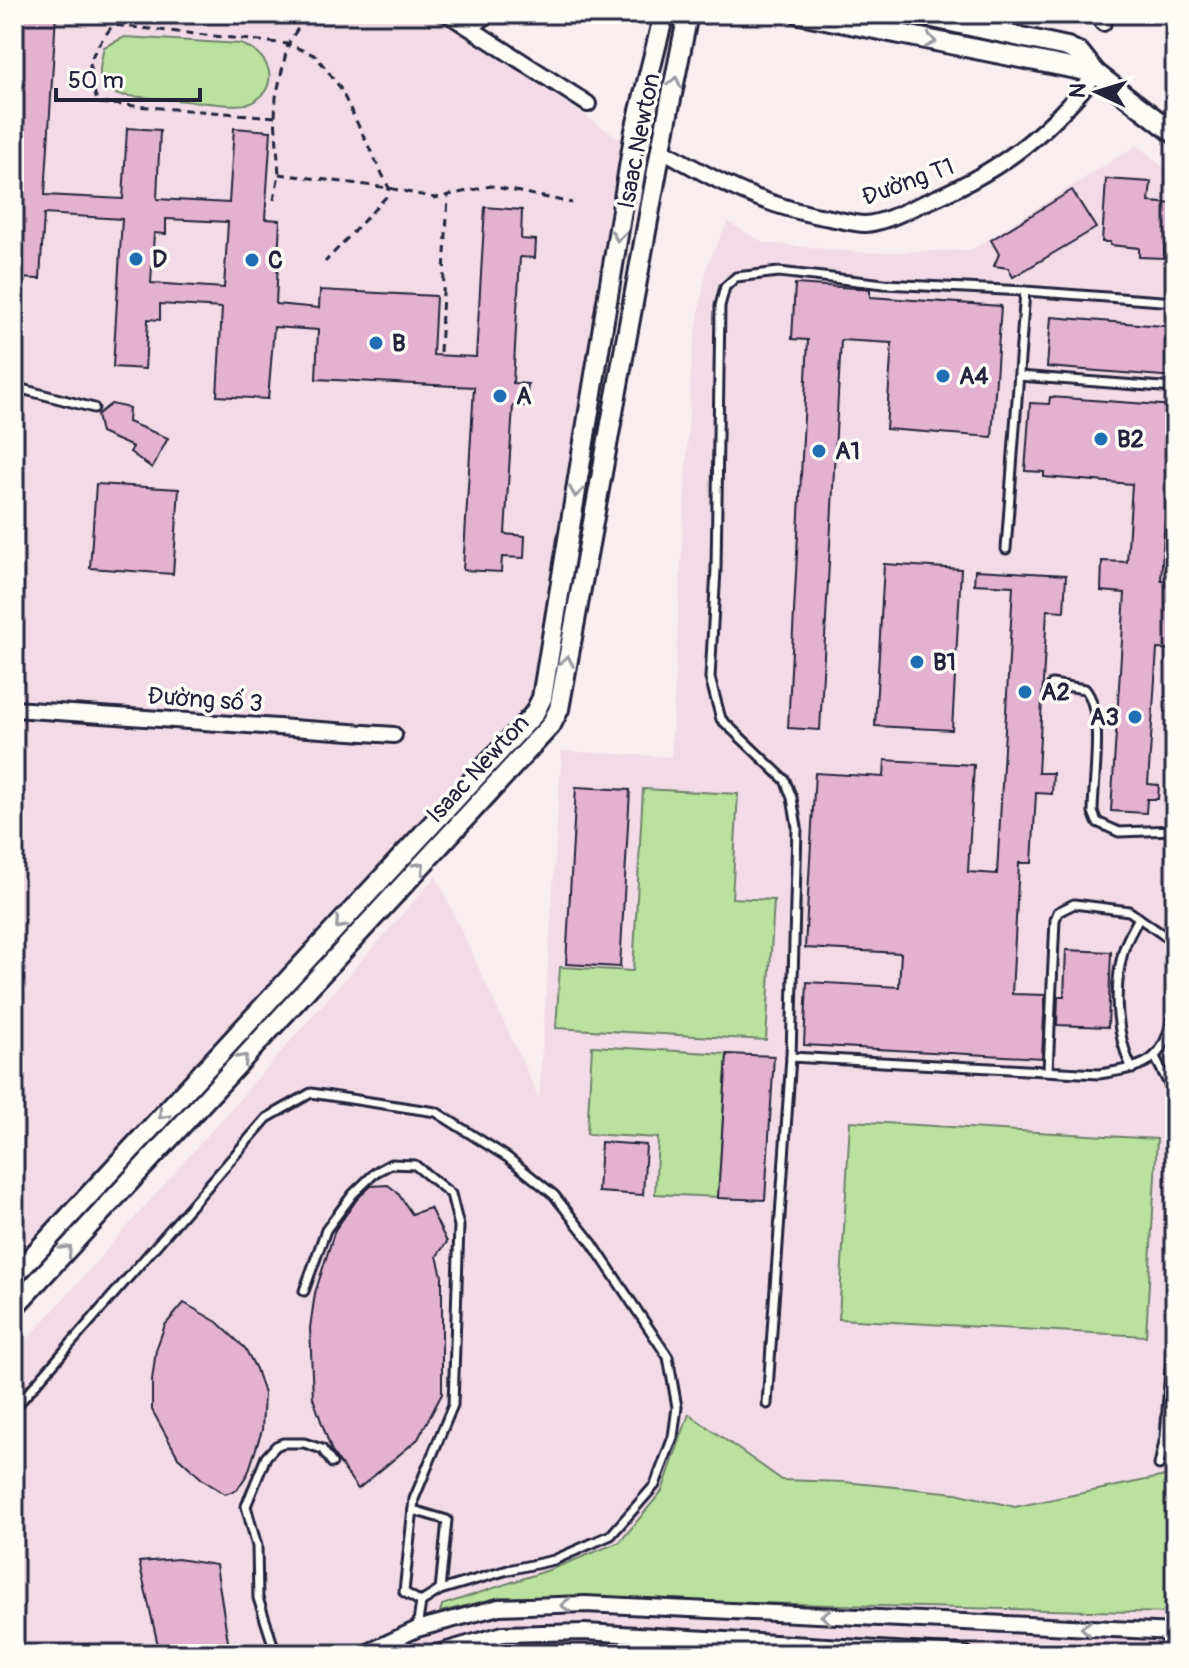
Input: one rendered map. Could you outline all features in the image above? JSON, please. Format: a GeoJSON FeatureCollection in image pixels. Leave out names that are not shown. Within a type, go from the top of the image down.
{"type":"FeatureCollection","features":[{"type":"Feature","properties":{"kind":"street"},"geometry":{"type":"LineString","coordinates":[[448,14],[588,104]]}},
{"type":"Feature","properties":{"kind":"street","name":"Isaac Newton"},"geometry":{"type":"LineString","coordinates":[[14,1276],[534,714],[542,698],[635,131],[664,14]]}},
{"type":"Feature","properties":{"kind":"street","name":"Isaac Newton"},"geometry":{"type":"LineString","coordinates":[[14,1307],[551,725],[559,709],[688,14]]}},
{"type":"Feature","properties":{"kind":"street"},"geometry":{"type":"LineString","coordinates":[[800,14],[1096,73]]}},
{"type":"Feature","properties":{"kind":"street"},"geometry":{"type":"LineString","coordinates":[[914,14],[1067,47],[1080,53],[1096,73],[1175,134]]}},
{"type":"Feature","properties":{"kind":"street","name":"Đường T1"},"geometry":{"type":"LineString","coordinates":[[661,149],[714,180],[798,214],[866,224],[962,188],[1012,156],[1049,126],[1096,73]]}},
{"type":"Feature","properties":{"kind":"street"},"geometry":{"type":"LineString","coordinates":[[635,131],[661,149]]}},
{"type":"Feature","properties":{"kind":"street","name":"Đường số 3"},"geometry":{"type":"LineString","coordinates":[[14,709],[394,735]]}},
{"type":"Feature","properties":{"kind":"street"},"geometry":{"type":"LineString","coordinates":[[364,1654],[417,1629],[499,1607],[585,1604],[1169,1632],[1174,1642],[1173,1654]]}},
{"type":"Feature","properties":{"kind":"street"},"geometry":{"type":"LineString","coordinates":[[433,1654],[503,1634],[585,1632],[965,1654]]}},
{"type":"Feature","properties":{"kind":"lane"},"geometry":{"type":"LineString","coordinates":[[474,30],[494,14]]}},
{"type":"Feature","properties":{"kind":"lane"},"geometry":{"type":"LineString","coordinates":[[767,1404],[791,1057],[797,827],[785,780],[721,719],[710,678],[716,569],[720,306],[725,287],[736,277],[779,272],[884,284],[1175,302]]}},
{"type":"Feature","properties":{"kind":"lane"},"geometry":{"type":"LineString","coordinates":[[1006,549],[1025,291]]}},
{"type":"Feature","properties":{"kind":"lane"},"geometry":{"type":"LineString","coordinates":[[1019,376],[1175,388]]}},
{"type":"Feature","properties":{"kind":"lane"},"geometry":{"type":"LineString","coordinates":[[14,387],[94,408]]}},
{"type":"Feature","properties":{"kind":"lane"},"geometry":{"type":"LineString","coordinates":[[1052,684],[1085,689],[1094,704],[1097,729],[1093,812],[1097,822],[1119,832],[1175,830]]}},
{"type":"Feature","properties":{"kind":"lane"},"geometry":{"type":"LineString","coordinates":[[1048,1070],[1055,920],[1058,912],[1074,904],[1129,911],[1175,943]]}},
{"type":"Feature","properties":{"kind":"lane"},"geometry":{"type":"LineString","coordinates":[[1132,1069],[1122,1048],[1118,1016],[1119,983],[1123,951],[1139,918]]}},
{"type":"Feature","properties":{"kind":"lane"},"geometry":{"type":"LineString","coordinates":[[791,1057],[1099,1074],[1132,1069],[1155,1057],[1169,1034],[1175,1005]]}},
{"type":"Feature","properties":{"kind":"lane"},"geometry":{"type":"LineString","coordinates":[[1155,1057],[1175,1096]]}},
{"type":"Feature","properties":{"kind":"lane"},"geometry":{"type":"LineString","coordinates":[[14,1409],[267,1118],[311,1093],[436,1112],[507,1157],[554,1195],[592,1243],[668,1357],[677,1407],[673,1437],[655,1485],[611,1535],[554,1560],[440,1590],[421,1602],[417,1629]]}},
{"type":"Feature","properties":{"kind":"lane"},"geometry":{"type":"LineString","coordinates":[[304,1291],[326,1230],[353,1194],[376,1172],[391,1164],[415,1165],[451,1194],[459,1226],[453,1405],[414,1499],[404,1592],[421,1602]]}},
{"type":"Feature","properties":{"kind":"lane"},"geometry":{"type":"LineString","coordinates":[[1159,1465],[1165,1437],[1175,1303]]}},
{"type":"Feature","properties":{"kind":"lane"},"geometry":{"type":"LineString","coordinates":[[276,1654],[258,1598],[257,1546],[246,1506],[266,1457],[276,1446],[304,1443],[322,1449],[332,1463]]}},
{"type":"Feature","properties":{"kind":"lane"},"geometry":{"type":"LineString","coordinates":[[413,1510],[447,1520],[440,1590]]}},
{"type":"Feature","properties":{"kind":"path"},"geometry":{"type":"LineString","coordinates":[[274,200],[279,174],[276,97],[288,44],[307,14]]}},
{"type":"Feature","properties":{"kind":"path"},"geometry":{"type":"LineString","coordinates":[[275,117],[98,103],[89,77],[92,54],[113,25],[288,44],[316,56],[339,86],[389,188],[386,197],[325,262]]}},
{"type":"Feature","properties":{"kind":"path"},"geometry":{"type":"LineString","coordinates":[[279,174],[389,188],[435,198],[491,186],[572,203]]}},
{"type":"Feature","properties":{"kind":"path"},"geometry":{"type":"LineString","coordinates":[[440,352],[448,195]]}},
{"type":"Feature","properties":{"kind":"shaded area"},"geometry":{"type":"Polygon","coordinates":[[[14,14],[431,14],[622,140],[538,696],[14,1268],[14,14]]]}},
{"type":"Feature","properties":{"kind":"shaded area"},"geometry":{"type":"Polygon","coordinates":[[[1137,145],[1175,177],[1175,1654],[14,1654],[14,1355],[436,876],[539,1098],[562,751],[671,757],[692,356],[707,265],[728,222],[764,243],[868,253],[971,250],[1137,145]]]}},
{"type":"Feature","properties":{"kind":"green space"},"geometry":{"type":"Polygon","coordinates":[[[125,37],[240,44],[250,48],[264,61],[270,77],[268,86],[250,104],[118,95],[105,86],[100,69],[104,47],[125,37]]]}},
{"type":"Feature","properties":{"kind":"green space"},"geometry":{"type":"Polygon","coordinates":[[[643,789],[738,794],[732,898],[774,900],[766,1040],[556,1028],[560,967],[633,971],[643,789]]]}},
{"type":"Feature","properties":{"kind":"green space"},"geometry":{"type":"Polygon","coordinates":[[[592,1046],[727,1054],[718,1197],[655,1194],[658,1138],[587,1134],[592,1046]]]}},
{"type":"Feature","properties":{"kind":"green space"},"geometry":{"type":"Polygon","coordinates":[[[850,1121],[1157,1139],[1146,1336],[839,1319],[850,1121]]]}},
{"type":"Feature","properties":{"kind":"green space"},"geometry":{"type":"Polygon","coordinates":[[[689,1414],[782,1480],[844,1482],[956,1493],[1015,1507],[1175,1474],[1175,1613],[501,1597],[440,1612],[442,1605],[552,1569],[620,1542],[662,1491],[689,1414]]]}},
{"type":"Feature","properties":{"kind":"building"},"geometry":{"type":"Polygon","coordinates":[[[18,14],[56,14],[45,195],[123,199],[127,128],[160,130],[157,199],[229,203],[234,128],[271,131],[265,219],[280,220],[276,304],[319,308],[320,290],[436,296],[433,355],[476,357],[485,207],[522,210],[521,239],[536,240],[535,258],[520,257],[513,383],[528,384],[526,406],[513,406],[505,534],[525,536],[524,558],[502,557],[501,572],[463,570],[474,387],[316,379],[318,330],[274,327],[268,399],[217,396],[222,308],[160,304],[160,320],[148,319],[145,369],[113,367],[122,219],[44,214],[40,279],[14,278],[14,84],[18,14]],[[166,219],[166,234],[154,233],[151,283],[224,288],[228,222],[166,219]]]}},
{"type":"Feature","properties":{"kind":"building"},"geometry":{"type":"Polygon","coordinates":[[[1106,179],[1151,182],[1149,202],[1175,204],[1175,247],[1164,246],[1164,258],[1139,257],[1139,248],[1102,242],[1106,179]]]}},
{"type":"Feature","properties":{"kind":"building"},"geometry":{"type":"Polygon","coordinates":[[[1072,190],[1096,228],[1013,277],[1008,268],[994,266],[999,254],[991,240],[1072,190]]]}},
{"type":"Feature","properties":{"kind":"building"},"geometry":{"type":"Polygon","coordinates":[[[795,284],[870,289],[870,297],[1001,306],[992,437],[886,429],[892,343],[841,340],[820,730],[788,728],[808,340],[792,339],[795,284]]]}},
{"type":"Feature","properties":{"kind":"building"},"geometry":{"type":"Polygon","coordinates":[[[1051,317],[1175,327],[1175,377],[1047,367],[1051,317]]]}},
{"type":"Feature","properties":{"kind":"building"},"geometry":{"type":"Polygon","coordinates":[[[1050,397],[1175,406],[1174,486],[1167,486],[1161,580],[1175,581],[1175,650],[1157,649],[1148,784],[1159,785],[1158,799],[1147,799],[1146,813],[1111,811],[1125,593],[1101,591],[1102,561],[1127,562],[1132,484],[1044,477],[1044,472],[1025,471],[1030,403],[1049,404],[1050,397]]]}},
{"type":"Feature","properties":{"kind":"building"},"geometry":{"type":"Polygon","coordinates":[[[111,404],[129,408],[128,422],[168,438],[152,468],[130,452],[133,447],[101,433],[97,415],[111,404]]]}},
{"type":"Feature","properties":{"kind":"building"},"geometry":{"type":"Polygon","coordinates":[[[96,484],[179,489],[173,574],[90,568],[96,484]]]}},
{"type":"Feature","properties":{"kind":"building","name":"B1"},"geometry":{"type":"Polygon","coordinates":[[[884,564],[961,569],[952,730],[875,726],[884,564]]]}},
{"type":"Feature","properties":{"kind":"building"},"geometry":{"type":"Polygon","coordinates":[[[975,570],[1066,575],[1064,611],[1047,610],[1038,773],[1053,773],[1052,794],[1036,793],[1032,863],[1019,863],[1012,994],[1045,995],[1042,1058],[804,1045],[807,982],[899,987],[901,953],[805,948],[815,773],[884,777],[885,760],[974,765],[968,872],[997,874],[1013,586],[974,584],[975,570]]]}},
{"type":"Feature","properties":{"kind":"building"},"geometry":{"type":"Polygon","coordinates":[[[576,787],[630,790],[620,967],[566,964],[576,787]]]}},
{"type":"Feature","properties":{"kind":"building"},"geometry":{"type":"Polygon","coordinates":[[[1066,950],[1111,952],[1108,1027],[1057,1025],[1058,996],[1064,996],[1066,950]]]}},
{"type":"Feature","properties":{"kind":"building"},"geometry":{"type":"Polygon","coordinates":[[[727,1054],[774,1056],[765,1200],[718,1198],[727,1054]]]}},
{"type":"Feature","properties":{"kind":"building"},"geometry":{"type":"Polygon","coordinates":[[[601,1142],[646,1145],[643,1195],[598,1192],[601,1142]]]}},
{"type":"Feature","properties":{"kind":"building"},"geometry":{"type":"Polygon","coordinates":[[[388,1185],[397,1192],[412,1214],[430,1208],[447,1242],[437,1256],[442,1276],[442,1394],[418,1439],[358,1489],[332,1452],[313,1398],[310,1328],[315,1293],[335,1230],[358,1198],[371,1186],[388,1185]]]}},
{"type":"Feature","properties":{"kind":"building"},"geometry":{"type":"Polygon","coordinates":[[[184,1303],[217,1322],[245,1348],[264,1394],[262,1430],[248,1473],[237,1490],[225,1494],[203,1480],[178,1457],[152,1410],[156,1350],[165,1325],[184,1303]]]}},
{"type":"Feature","properties":{"kind":"building"},"geometry":{"type":"Polygon","coordinates":[[[178,1559],[216,1565],[230,1654],[160,1654],[139,1562],[178,1559]]]}},
{"type":"Feature","properties":{"kind":"place","name":"D"},"geometry":{"type":"Point","coordinates":[136,259]}},
{"type":"Feature","properties":{"kind":"place","name":"C"},"geometry":{"type":"Point","coordinates":[252,260]}},
{"type":"Feature","properties":{"kind":"place","name":"B"},"geometry":{"type":"Point","coordinates":[376,343]}},
{"type":"Feature","properties":{"kind":"place","name":"A4"},"geometry":{"type":"Point","coordinates":[943,376]}},
{"type":"Feature","properties":{"kind":"place","name":"A"},"geometry":{"type":"Point","coordinates":[500,396]}},
{"type":"Feature","properties":{"kind":"place","name":"B2"},"geometry":{"type":"Point","coordinates":[1101,439]}},
{"type":"Feature","properties":{"kind":"place","name":"A1"},"geometry":{"type":"Point","coordinates":[819,451]}},
{"type":"Feature","properties":{"kind":"place","name":"B1"},"geometry":{"type":"Point","coordinates":[917,662]}},
{"type":"Feature","properties":{"kind":"place","name":"A2"},"geometry":{"type":"Point","coordinates":[1025,692]}},
{"type":"Feature","properties":{"kind":"place","name":"A3"},"geometry":{"type":"Point","coordinates":[1135,717]}}]}
